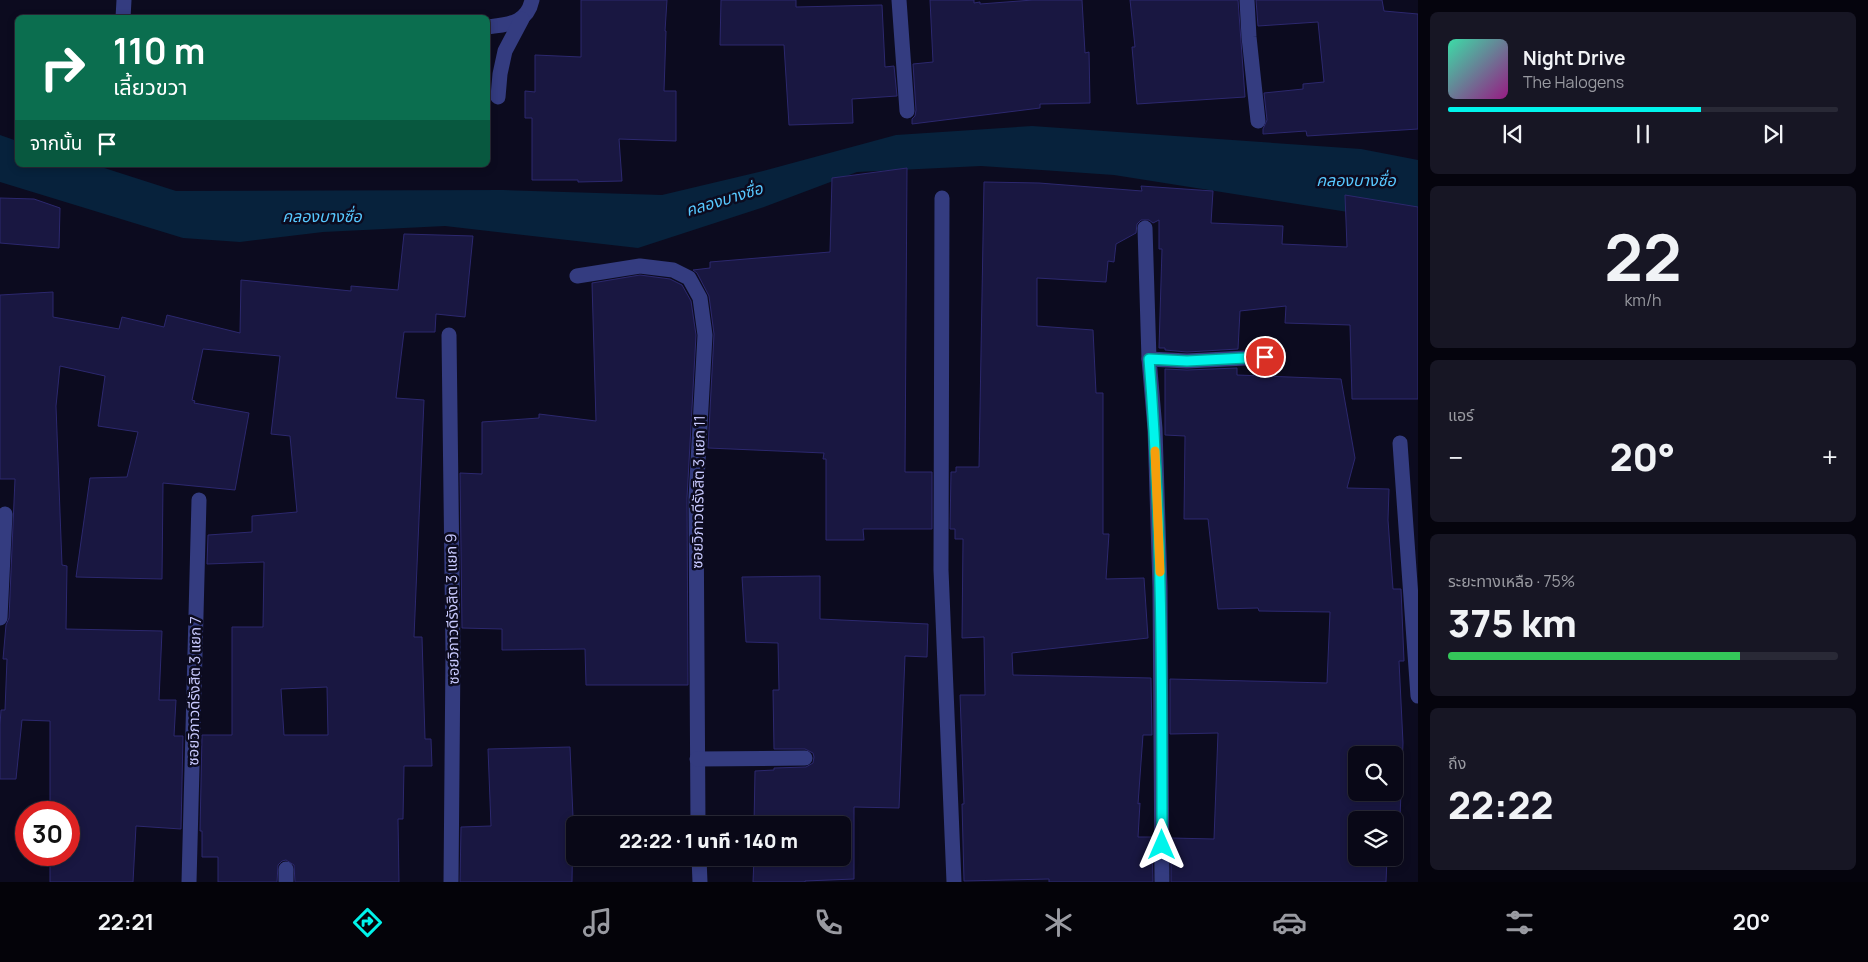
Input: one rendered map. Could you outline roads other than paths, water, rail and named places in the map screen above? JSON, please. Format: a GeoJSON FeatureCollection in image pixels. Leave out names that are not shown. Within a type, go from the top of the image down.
{"type":"FeatureCollection","features":[{"type":"Feature","properties":{"kind":"street"},"geometry":{"type":"LineString","coordinates":[[123,15],[124,0]]}},
{"type":"Feature","properties":{"kind":"street"},"geometry":{"type":"LineString","coordinates":[[498,97],[505,51],[530,8],[532,0]]}},
{"type":"Feature","properties":{"kind":"street"},"geometry":{"type":"LineString","coordinates":[[899,0],[907,111]]}},
{"type":"Feature","properties":{"kind":"street"},"geometry":{"type":"LineString","coordinates":[[1247,0],[1258,121]]}},
{"type":"Feature","properties":{"kind":"street"},"geometry":{"type":"LineString","coordinates":[[490,27],[508,24],[522,19]]}},
{"type":"Feature","properties":{"kind":"street"},"geometry":{"type":"LineString","coordinates":[[942,198],[942,570],[954,882]]}},
{"type":"Feature","properties":{"kind":"street"},"geometry":{"type":"LineString","coordinates":[[1145,228],[1149,359],[1155,429],[1160,587],[1162,882]]}},
{"type":"Feature","properties":{"kind":"street","name":"ซอยวิภาวดีรังสิต 3 แยก 11"},"geometry":{"type":"LineString","coordinates":[[577,276],[640,266],[673,270],[689,278],[700,298],[705,335],[696,498],[698,816]]}},
{"type":"Feature","properties":{"kind":"street","name":"ซอยวิภาวดีรังสิต 3 แยก 9"},"geometry":{"type":"LineString","coordinates":[[448,335],[453,654],[452,882]]}},
{"type":"Feature","properties":{"kind":"street"},"geometry":{"type":"LineString","coordinates":[[1149,359],[1187,361],[1265,357]]}},
{"type":"Feature","properties":{"kind":"street"},"geometry":{"type":"LineString","coordinates":[[1400,443],[1418,696]]}},
{"type":"Feature","properties":{"kind":"street","name":"ซอยวิภาวดีรังสิต 3 แยก 7"},"geometry":{"type":"LineString","coordinates":[[189,882],[199,500]]}},
{"type":"Feature","properties":{"kind":"street"},"geometry":{"type":"LineString","coordinates":[[0,618],[5,514]]}},
{"type":"Feature","properties":{"kind":"street"},"geometry":{"type":"LineString","coordinates":[[697,759],[806,758]]}},
{"type":"Feature","properties":{"kind":"street"},"geometry":{"type":"LineString","coordinates":[[699,866],[700,882]]}},
{"type":"Feature","properties":{"kind":"water","name":"คลองบางซื่อ"},"geometry":{"type":"Polygon","coordinates":[[[1032,126],[1361,149],[1418,160],[1418,223],[1114,175],[981,166],[857,172],[761,208],[638,248],[445,226],[323,232],[240,242],[183,238],[0,182],[0,135],[15,140],[15,167],[101,167],[176,191],[503,190],[662,195],[763,171],[896,135],[1032,126]]]}}]}
